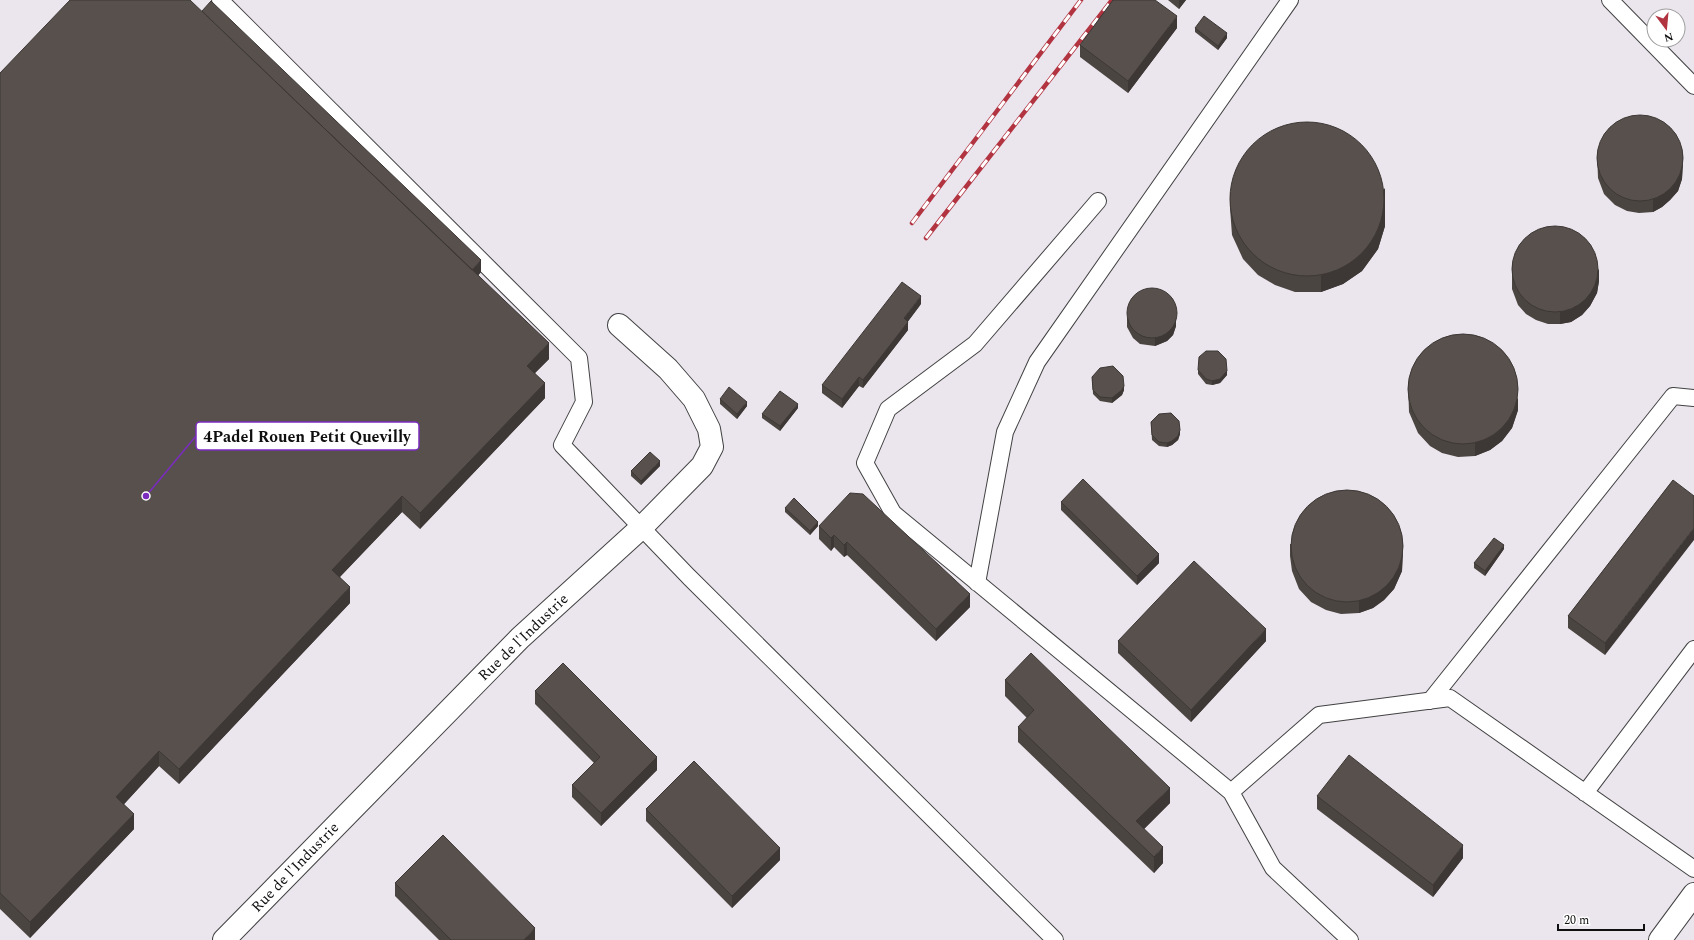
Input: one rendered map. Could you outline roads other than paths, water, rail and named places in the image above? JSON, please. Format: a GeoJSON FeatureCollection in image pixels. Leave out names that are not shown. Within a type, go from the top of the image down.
{"type":"FeatureCollection","features":[{"type":"Feature","properties":{"kind":"street","name":"Rue de l'Industrie"},"geometry":{"type":"LineString","coordinates":[[224,940],[520,638],[642,527],[702,466],[712,447],[709,429],[694,399],[668,369],[619,325]]}},
{"type":"Feature","properties":{"kind":"street"},"geometry":{"type":"LineString","coordinates":[[1660,940],[1693,897]]}},
{"type":"Feature","properties":{"kind":"lane"},"geometry":{"type":"LineString","coordinates":[[220,0],[579,358],[584,402],[562,445],[689,577],[1055,940]]}},
{"type":"Feature","properties":{"kind":"lane"},"geometry":{"type":"LineString","coordinates":[[978,583],[1005,432],[1037,362],[1290,0]]}},
{"type":"Feature","properties":{"kind":"lane"},"geometry":{"type":"LineString","coordinates":[[1610,0],[1694,86]]}},
{"type":"Feature","properties":{"kind":"lane"},"geometry":{"type":"LineString","coordinates":[[1098,201],[975,344],[888,409],[865,463],[893,513],[1231,792],[1273,868],[1350,940]]}},
{"type":"Feature","properties":{"kind":"lane"},"geometry":{"type":"LineString","coordinates":[[1430,701],[1673,396],[1694,398]]}},
{"type":"Feature","properties":{"kind":"lane"},"geometry":{"type":"LineString","coordinates":[[1585,793],[1694,649]]}},
{"type":"Feature","properties":{"kind":"lane"},"geometry":{"type":"LineString","coordinates":[[1231,792],[1319,715],[1450,698],[1694,868]]}},
{"type":"Feature","properties":{"kind":"railway"},"geometry":{"type":"LineString","coordinates":[[912,223],[1081,0]]}},
{"type":"Feature","properties":{"kind":"railway"},"geometry":{"type":"LineString","coordinates":[[926,238],[1112,0]]}},
{"type":"Feature","properties":{"kind":"place","name":"4Padel Rouen Petit Quevilly"},"geometry":{"type":"Point","coordinates":[146,496]}}]}
